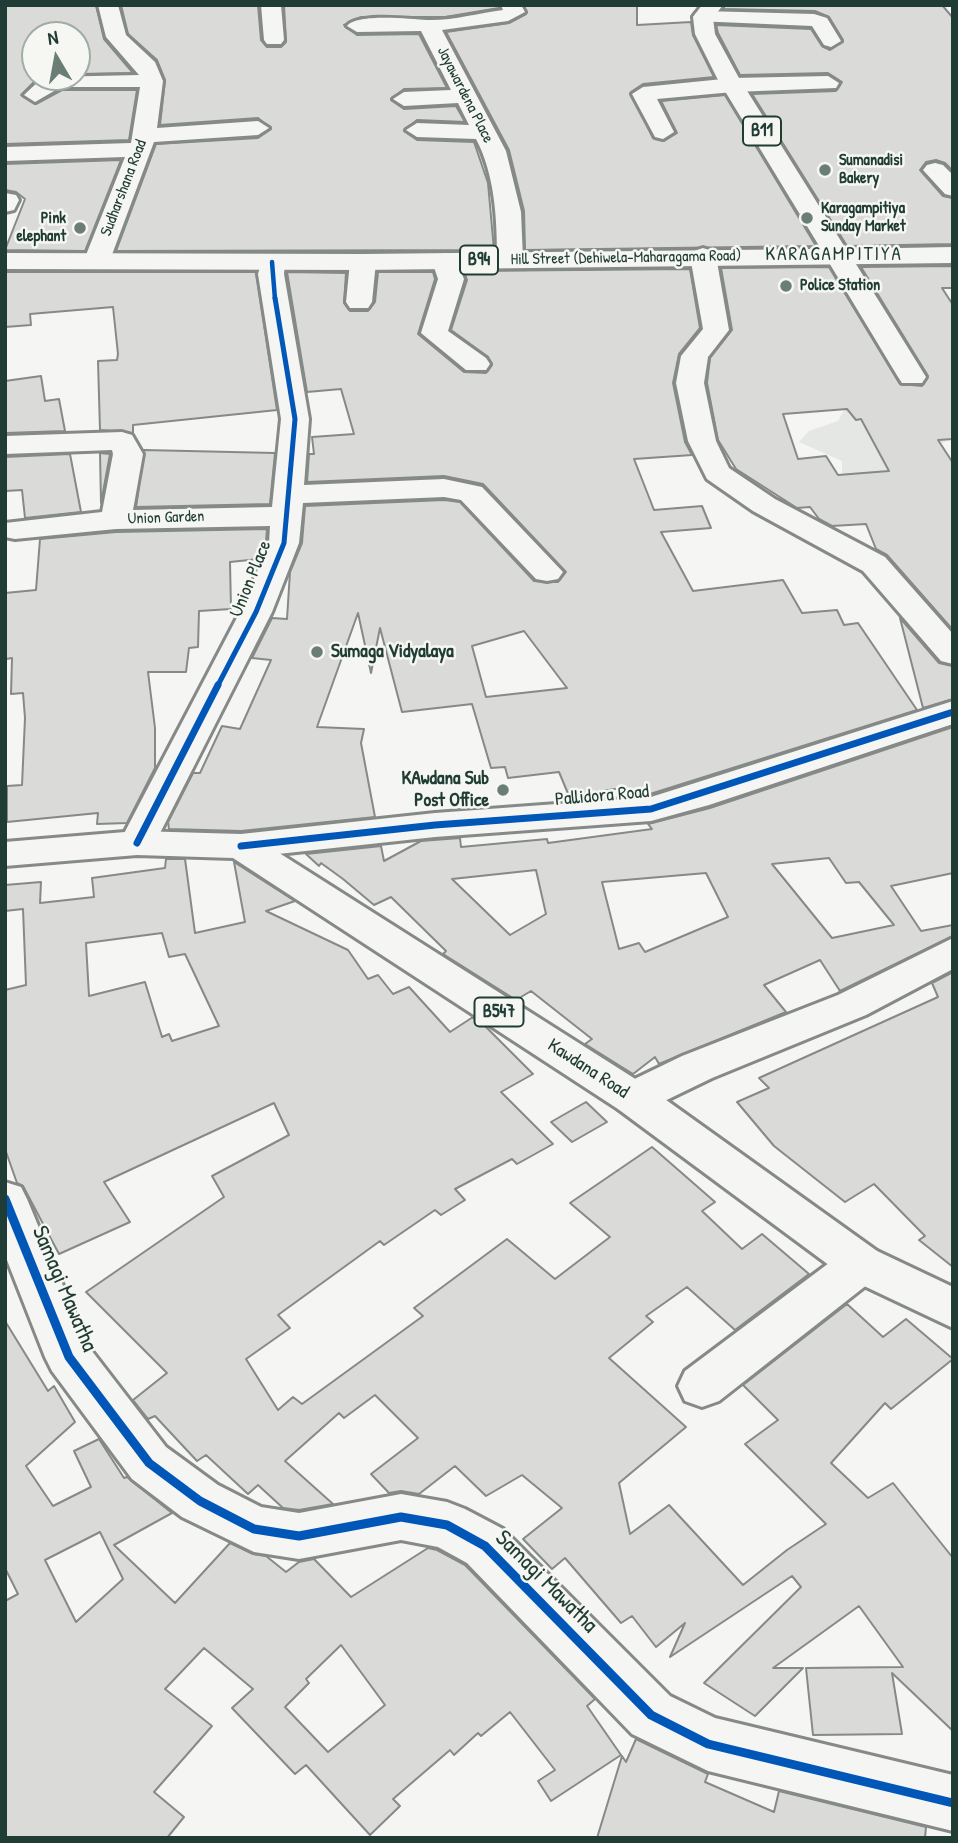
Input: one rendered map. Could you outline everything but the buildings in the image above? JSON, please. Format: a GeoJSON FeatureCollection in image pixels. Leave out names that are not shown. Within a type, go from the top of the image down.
{"type":"FeatureCollection","features":[{"type":"Feature","properties":{"kind":"street"},"geometry":{"type":"LineString","coordinates":[[35,95],[48,84],[60,81],[152,81],[147,67],[116,37],[108,5]]}},
{"type":"Feature","properties":{"kind":"street"},"geometry":{"type":"LineString","coordinates":[[271,5],[274,40]]}},
{"type":"Feature","properties":{"kind":"street","name":"Jayawardena Place"},"geometry":{"type":"LineString","coordinates":[[510,260],[509,212],[494,151],[429,26],[508,15],[515,12],[512,5]]}},
{"type":"Feature","properties":{"kind":"street"},"geometry":{"type":"LineString","coordinates":[[708,11],[814,20],[820,22],[831,41]]}},
{"type":"Feature","properties":{"kind":"street","name":"B11"},"geometry":{"type":"LineString","coordinates":[[708,11],[705,34],[733,85],[838,256]]}},
{"type":"Feature","properties":{"kind":"street"},"geometry":{"type":"LineString","coordinates":[[357,26],[408,23],[429,26]]}},
{"type":"Feature","properties":{"kind":"street","name":"Sudharshana Road"},"geometry":{"type":"LineString","coordinates":[[97,260],[142,143],[152,81]]}},
{"type":"Feature","properties":{"kind":"street"},"geometry":{"type":"LineString","coordinates":[[663,132],[643,94],[733,85],[828,83]]}},
{"type":"Feature","properties":{"kind":"street"},"geometry":{"type":"LineString","coordinates":[[404,99],[466,96]]}},
{"type":"Feature","properties":{"kind":"street"},"geometry":{"type":"LineString","coordinates":[[5,154],[142,143],[258,128]]}},
{"type":"Feature","properties":{"kind":"street"},"geometry":{"type":"LineString","coordinates":[[417,130],[484,132]]}},
{"type":"Feature","properties":{"kind":"street"},"geometry":{"type":"LineString","coordinates":[[935,170],[953,189]]}},
{"type":"Feature","properties":{"kind":"street","name":"Hill Street (Dehiwela-Maharagama Road)"},"geometry":{"type":"LineString","coordinates":[[5,261],[363,262],[953,255]]}},
{"type":"Feature","properties":{"kind":"street"},"geometry":{"type":"LineString","coordinates":[[703,256],[716,330],[695,356],[690,383],[702,441],[717,473],[764,505],[874,564],[953,654]]}},
{"type":"Feature","properties":{"kind":"street"},"geometry":{"type":"LineString","coordinates":[[838,256],[912,377]]}},
{"type":"Feature","properties":{"kind":"street"},"geometry":{"type":"LineString","coordinates":[[445,261],[451,279],[434,333],[476,363]]}},
{"type":"Feature","properties":{"kind":"street","name":"Union Place"},"geometry":{"type":"LineString","coordinates":[[136,843],[256,612],[284,544],[295,419],[271,274],[272,262]]}},
{"type":"Feature","properties":{"kind":"street"},"geometry":{"type":"LineString","coordinates":[[359,302],[363,262]]}},
{"type":"Feature","properties":{"kind":"street","name":"Union Garden"},"geometry":{"type":"LineString","coordinates":[[5,445],[122,441],[128,454],[116,520],[444,488],[471,493],[547,572]]}},
{"type":"Feature","properties":{"kind":"street"},"geometry":{"type":"LineString","coordinates":[[15,530],[116,520]]}},
{"type":"Feature","properties":{"kind":"street","name":"Pallidora Road"},"geometry":{"type":"LineString","coordinates":[[241,846],[435,825],[651,809],[696,797],[953,712]]}},
{"type":"Feature","properties":{"kind":"street"},"geometry":{"type":"LineString","coordinates":[[5,854],[136,843],[241,846]]}},
{"type":"Feature","properties":{"kind":"street","name":"Kawdana Road"},"geometry":{"type":"LineString","coordinates":[[241,846],[633,1098],[861,1264],[953,1309]]}},
{"type":"Feature","properties":{"kind":"street"},"geometry":{"type":"LineString","coordinates":[[633,1098],[697,1067],[852,1005],[953,952]]}},
{"type":"Feature","properties":{"kind":"street","name":"Samagi Mawatha"},"geometry":{"type":"LineString","coordinates":[[5,1199],[69,1357],[149,1463],[200,1501],[254,1529],[299,1536],[401,1517],[447,1525],[485,1546],[651,1715],[708,1744],[953,1803]]}},
{"type":"Feature","properties":{"kind":"street"},"geometry":{"type":"LineString","coordinates":[[702,1386],[861,1264]]}},
{"type":"Feature","properties":{"kind":"shaded area"},"geometry":{"type":"Polygon","coordinates":[[[846,407],[859,408],[873,433],[947,441],[908,457],[874,491],[842,473],[842,461],[799,442],[809,431],[838,421],[846,407]]]}},
{"type":"Feature","properties":{"kind":"cycle path"},"geometry":{"type":"LineString","coordinates":[[137,843],[256,612],[284,543],[295,419],[271,274],[272,262]]}},
{"type":"Feature","properties":{"kind":"cycle path"},"geometry":{"type":"LineString","coordinates":[[241,846],[435,825],[651,809],[696,797],[953,712]]}},
{"type":"Feature","properties":{"kind":"cycle path"},"geometry":{"type":"LineString","coordinates":[[5,1199],[69,1357],[149,1463],[200,1501],[254,1529],[299,1536],[401,1517],[447,1525],[485,1546],[651,1715],[708,1744],[953,1803]]}},
{"type":"Feature","properties":{"kind":"place","name":"Sumanadisi Bakery"},"geometry":{"type":"Point","coordinates":[825,170]}},
{"type":"Feature","properties":{"kind":"place","name":"Karagampitiya Sunday Market"},"geometry":{"type":"Point","coordinates":[807,218]}},
{"type":"Feature","properties":{"kind":"place","name":"Pink elephant"},"geometry":{"type":"Point","coordinates":[80,228]}},
{"type":"Feature","properties":{"kind":"place","name":"Police Station"},"geometry":{"type":"Point","coordinates":[786,286]}},
{"type":"Feature","properties":{"kind":"place","name":"Sumaga Vidyalaya"},"geometry":{"type":"Point","coordinates":[317,652]}},
{"type":"Feature","properties":{"kind":"place","name":"KAwdana Sub Post Office"},"geometry":{"type":"Point","coordinates":[503,790]}},
{"type":"Feature","properties":{"kind":"district","name":"KARAGAMPITIYA"},"geometry":{"type":"Point","coordinates":[834,255]}}]}
